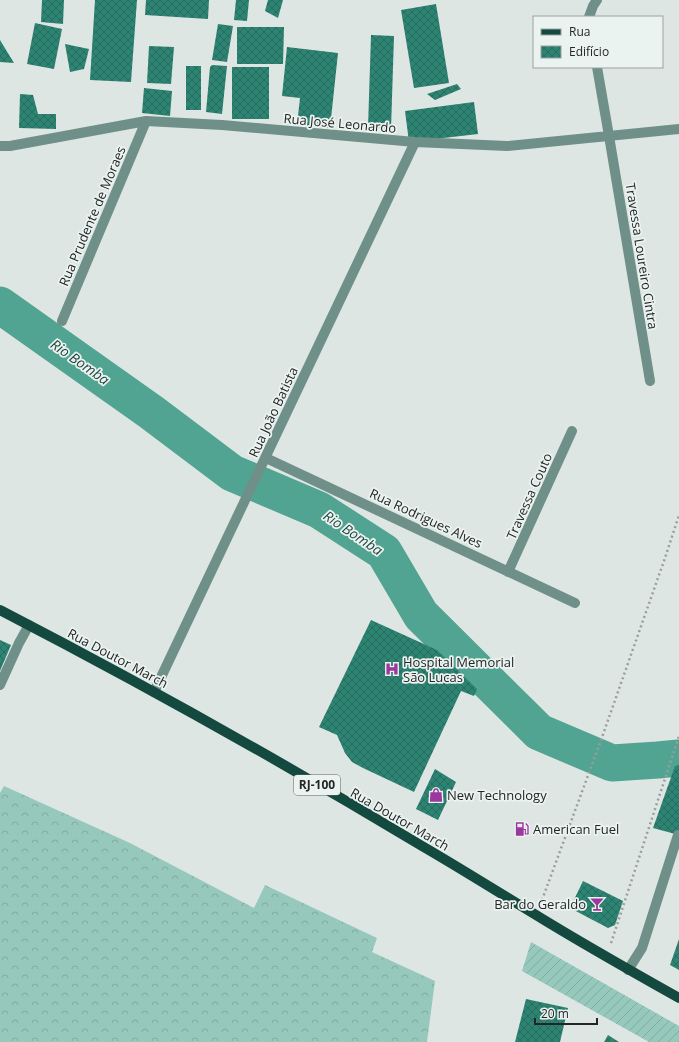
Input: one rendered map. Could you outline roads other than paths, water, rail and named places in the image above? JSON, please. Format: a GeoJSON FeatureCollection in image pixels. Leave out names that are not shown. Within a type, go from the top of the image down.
{"type":"FeatureCollection","features":[{"type":"Feature","properties":{"kind":"main road","name":"Rua Doutor March"},"geometry":{"type":"LineString","coordinates":[[0,610],[154,692],[293,771],[422,846],[628,970],[679,998]]}},
{"type":"Feature","properties":{"kind":"street"},"geometry":{"type":"LineString","coordinates":[[589,16],[592,6],[597,0]]}},
{"type":"Feature","properties":{"kind":"street","name":"Travessa Loureiro Cintra"},"geometry":{"type":"LineString","coordinates":[[597,68],[650,381]]}},
{"type":"Feature","properties":{"kind":"street","name":"Rua José Leonardo"},"geometry":{"type":"LineString","coordinates":[[0,146],[10,146],[146,121],[222,125],[415,142],[506,146],[679,129]]}},
{"type":"Feature","properties":{"kind":"street","name":"Rua Prudente de Moraes"},"geometry":{"type":"LineString","coordinates":[[62,321],[146,121]]}},
{"type":"Feature","properties":{"kind":"street","name":"Rua João Batista"},"geometry":{"type":"LineString","coordinates":[[154,692],[415,142]]}},
{"type":"Feature","properties":{"kind":"street","name":"Travessa Couto"},"geometry":{"type":"LineString","coordinates":[[508,572],[572,431]]}},
{"type":"Feature","properties":{"kind":"street","name":"Rua Rodrigues Alves"},"geometry":{"type":"LineString","coordinates":[[266,458],[575,603]]}},
{"type":"Feature","properties":{"kind":"street"},"geometry":{"type":"LineString","coordinates":[[0,685],[29,625]]}},
{"type":"Feature","properties":{"kind":"street"},"geometry":{"type":"LineString","coordinates":[[628,970],[642,948],[678,835]]}},
{"type":"Feature","properties":{"kind":"waterway","name":"Rio Bomba"},"geometry":{"type":"LineString","coordinates":[[0,305],[151,412],[232,473],[319,510],[384,552],[421,615],[539,732],[612,763],[679,758]]}},
{"type":"Feature","properties":{"kind":"place","name":"Hospital Memorial São Lucas"},"geometry":{"type":"Point","coordinates":[392,669]}},
{"type":"Feature","properties":{"kind":"place","name":"New Technology"},"geometry":{"type":"Point","coordinates":[436,795]}},
{"type":"Feature","properties":{"kind":"place","name":"American Fuel"},"geometry":{"type":"Point","coordinates":[522,829]}},
{"type":"Feature","properties":{"kind":"place","name":"Bar do Geraldo"},"geometry":{"type":"Point","coordinates":[597,904]}}]}
